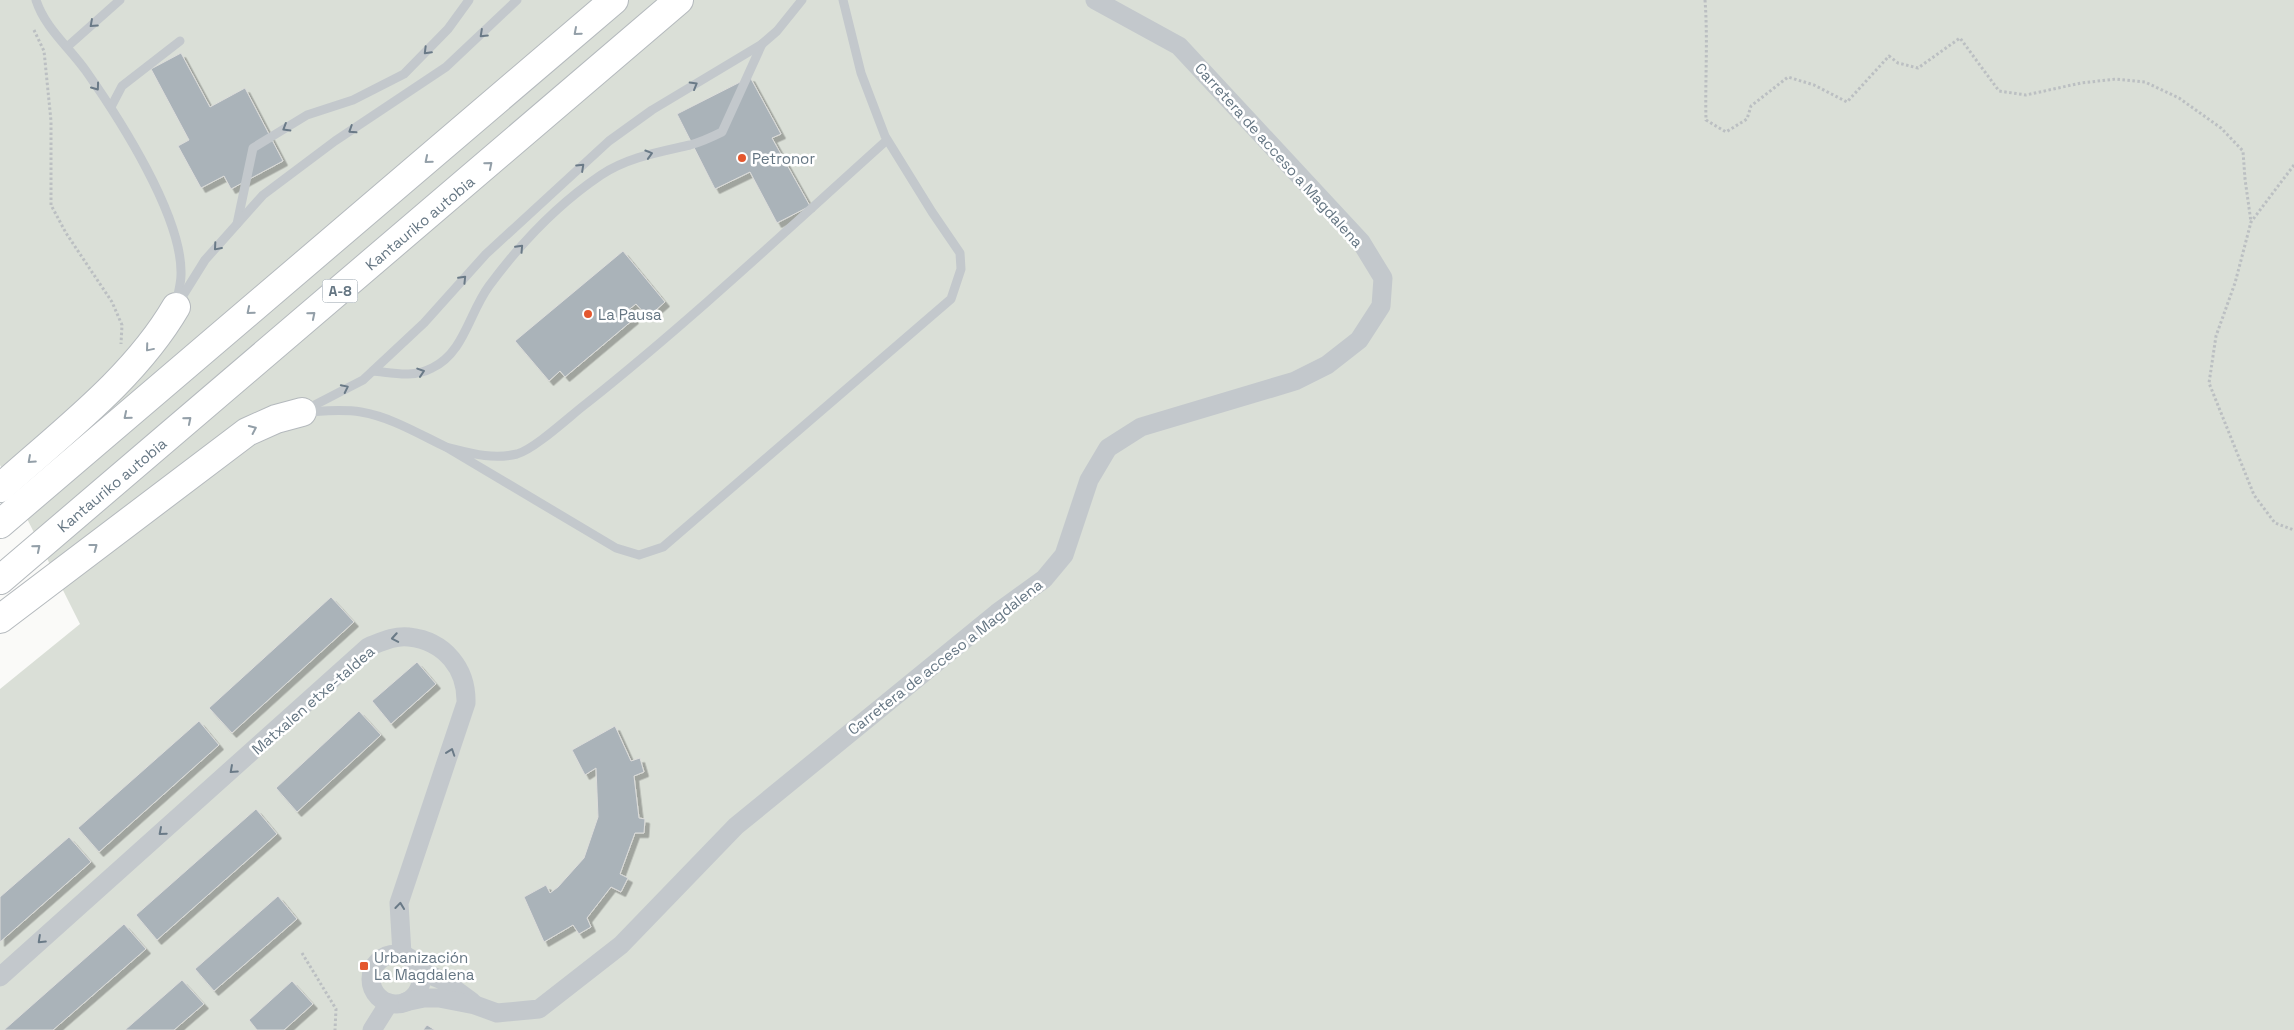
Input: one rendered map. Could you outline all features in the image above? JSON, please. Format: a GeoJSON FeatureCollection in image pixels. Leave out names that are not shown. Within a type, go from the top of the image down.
{"type":"FeatureCollection","features":[{"type":"Feature","properties":{"kind":"highway"},"geometry":{"type":"LineString","coordinates":[[0,524],[614,0]]}},
{"type":"Feature","properties":{"kind":"highway","name":"Kantauriko autobia"},"geometry":{"type":"LineString","coordinates":[[0,580],[679,0]]}},
{"type":"Feature","properties":{"kind":"highway"},"geometry":{"type":"LineString","coordinates":[[0,488],[135,365],[159,336],[176,308]]}},
{"type":"Feature","properties":{"kind":"highway"},"geometry":{"type":"LineString","coordinates":[[0,619],[247,432],[276,419],[302,412]]}},
{"type":"Feature","properties":{"kind":"street","name":"Carretera de acceso a Magdalena"},"geometry":{"type":"LineString","coordinates":[[397,1003],[424,998],[439,998],[475,1005],[497,1013],[539,1009],[621,945],[736,826],[996,613],[1044,579],[1064,555],[1089,480],[1108,448],[1141,427],[1294,381],[1327,365],[1359,340],[1381,306],[1383,278],[1360,242],[1179,46],[1095,0]]}},
{"type":"Feature","properties":{"kind":"street","name":"Matxalen etxe-taldea"},"geometry":{"type":"LineString","coordinates":[[0,977],[368,647],[392,638],[409,636],[430,642],[447,654],[458,666],[466,686],[466,694],[458,732],[399,903],[402,954]]}},
{"type":"Feature","properties":{"kind":"street"},"geometry":{"type":"LineString","coordinates":[[372,1030],[397,1003],[417,993],[420,986],[420,971],[413,960],[402,954],[393,954],[378,961],[371,977],[375,993],[397,1003]]}},
{"type":"Feature","properties":{"kind":"street","name":"Carretera de acceso a Magdalena"},"geometry":{"type":"LineString","coordinates":[[420,971],[442,980],[466,995],[475,1005]]}},
{"type":"Feature","properties":{"kind":"lane"},"geometry":{"type":"LineString","coordinates":[[36,0],[41,16],[67,47],[111,107],[164,205],[177,244],[182,275],[176,308]]}},
{"type":"Feature","properties":{"kind":"lane"},"geometry":{"type":"LineString","coordinates":[[67,47],[120,0]]}},
{"type":"Feature","properties":{"kind":"lane"},"geometry":{"type":"LineString","coordinates":[[237,224],[253,148],[307,115],[353,100],[404,74],[448,29],[469,0]]}},
{"type":"Feature","properties":{"kind":"lane"},"geometry":{"type":"LineString","coordinates":[[176,308],[205,260],[264,195],[335,141],[446,67],[517,0]]}},
{"type":"Feature","properties":{"kind":"lane"},"geometry":{"type":"LineString","coordinates":[[302,412],[363,380],[424,323],[486,254],[609,141],[652,110],[762,44],[776,31],[802,0]]}},
{"type":"Feature","properties":{"kind":"lane"},"geometry":{"type":"LineString","coordinates":[[302,412],[336,410],[362,412],[390,420],[446,447],[616,548],[639,555],[663,547],[951,299],[961,269],[960,253],[887,140],[861,73],[843,0]]}},
{"type":"Feature","properties":{"kind":"lane"},"geometry":{"type":"LineString","coordinates":[[111,107],[122,86],[180,40]]}},
{"type":"Feature","properties":{"kind":"lane"},"geometry":{"type":"LineString","coordinates":[[373,371],[411,376],[433,368],[456,350],[470,318],[488,288],[518,250],[565,203],[602,174],[628,161],[692,144],[722,132],[762,44]]}},
{"type":"Feature","properties":{"kind":"lane"},"geometry":{"type":"LineString","coordinates":[[446,447],[484,457],[518,454],[544,437],[621,376],[702,307],[887,140]]}},
{"type":"Feature","properties":{"kind":"path"},"geometry":{"type":"LineString","coordinates":[[1705,0],[1708,40],[1706,120],[1726,132],[1747,119],[1751,106],[1788,77],[1814,84],[1847,102],[1889,56],[1898,63],[1918,68],[1960,38],[1998,91],[2026,95],[2081,82],[2116,80],[2145,82],[2179,98],[2221,128],[2243,151],[2244,179],[2252,222]]}},
{"type":"Feature","properties":{"kind":"path"},"geometry":{"type":"LineString","coordinates":[[32,26],[44,51],[50,104],[51,206],[112,302],[122,325],[117,352]]}},
{"type":"Feature","properties":{"kind":"path"},"geometry":{"type":"LineString","coordinates":[[2294,165],[2252,222],[2235,283],[2216,336],[2209,383],[2254,495],[2275,523],[2294,530]]}},
{"type":"Feature","properties":{"kind":"path"},"geometry":{"type":"LineString","coordinates":[[302,953],[336,1009],[335,1030]]}},
{"type":"Feature","properties":{"kind":"shaded area"},"geometry":{"type":"Polygon","coordinates":[[[0,0],[2294,0],[2294,1030],[0,1030],[0,689],[80,624],[0,465],[0,0]]]}},
{"type":"Feature","properties":{"kind":"building"},"geometry":{"type":"Polygon","coordinates":[[[181,53],[210,107],[245,88],[283,161],[231,189],[224,176],[201,188],[178,146],[189,140],[151,69],[181,53]]]}},
{"type":"Feature","properties":{"kind":"building","name":"Petronor"},"geometry":{"type":"Polygon","coordinates":[[[750,77],[781,134],[772,138],[810,206],[777,223],[750,172],[715,189],[677,114],[750,77]]]}},
{"type":"Feature","properties":{"kind":"building","name":"La Pausa"},"geometry":{"type":"Polygon","coordinates":[[[623,251],[665,302],[648,317],[636,304],[627,311],[634,319],[565,377],[560,371],[549,381],[515,341],[623,251]]]}},
{"type":"Feature","properties":{"kind":"building"},"geometry":{"type":"Polygon","coordinates":[[[331,597],[354,622],[232,733],[209,708],[331,597]]]}},
{"type":"Feature","properties":{"kind":"building"},"geometry":{"type":"Polygon","coordinates":[[[417,662],[436,684],[391,724],[372,701],[417,662]]]}},
{"type":"Feature","properties":{"kind":"building"},"geometry":{"type":"Polygon","coordinates":[[[359,711],[381,735],[297,812],[276,788],[359,711]]]}},
{"type":"Feature","properties":{"kind":"building"},"geometry":{"type":"Polygon","coordinates":[[[199,721],[219,745],[99,852],[78,828],[199,721]]]}},
{"type":"Feature","properties":{"kind":"building"},"geometry":{"type":"Polygon","coordinates":[[[615,726],[631,761],[640,758],[644,772],[634,776],[639,818],[645,819],[644,833],[635,833],[620,874],[628,878],[621,892],[611,887],[587,918],[591,927],[579,934],[573,925],[544,942],[524,897],[546,885],[550,893],[558,887],[584,858],[598,817],[596,768],[585,775],[572,750],[615,726]]]}},
{"type":"Feature","properties":{"kind":"building"},"geometry":{"type":"Polygon","coordinates":[[[256,809],[277,834],[157,940],[136,915],[256,809]]]}},
{"type":"Feature","properties":{"kind":"building"},"geometry":{"type":"Polygon","coordinates":[[[69,837],[91,862],[0,942],[0,897],[69,837]]]}},
{"type":"Feature","properties":{"kind":"building"},"geometry":{"type":"Polygon","coordinates":[[[278,896],[297,919],[214,991],[195,969],[278,896]]]}},
{"type":"Feature","properties":{"kind":"building"},"geometry":{"type":"Polygon","coordinates":[[[124,924],[146,949],[53,1030],[4,1030],[124,924]]]}},
{"type":"Feature","properties":{"kind":"building"},"geometry":{"type":"Polygon","coordinates":[[[182,980],[204,1004],[174,1030],[125,1030],[182,980]]]}},
{"type":"Feature","properties":{"kind":"building"},"geometry":{"type":"Polygon","coordinates":[[[292,981],[313,1004],[284,1030],[257,1030],[249,1020],[292,981]]]}},
{"type":"Feature","properties":{"kind":"building"},"geometry":{"type":"Polygon","coordinates":[[[427,1025],[435,1030],[423,1030],[427,1025]]]}},
{"type":"Feature","properties":{"kind":"place","name":"Petronor"},"geometry":{"type":"Point","coordinates":[742,158]}},
{"type":"Feature","properties":{"kind":"place","name":"La Pausa"},"geometry":{"type":"Point","coordinates":[588,314]}},
{"type":"Feature","properties":{"kind":"place","name":"Urbanización La Magdalena"},"geometry":{"type":"Point","coordinates":[364,966]}}]}
